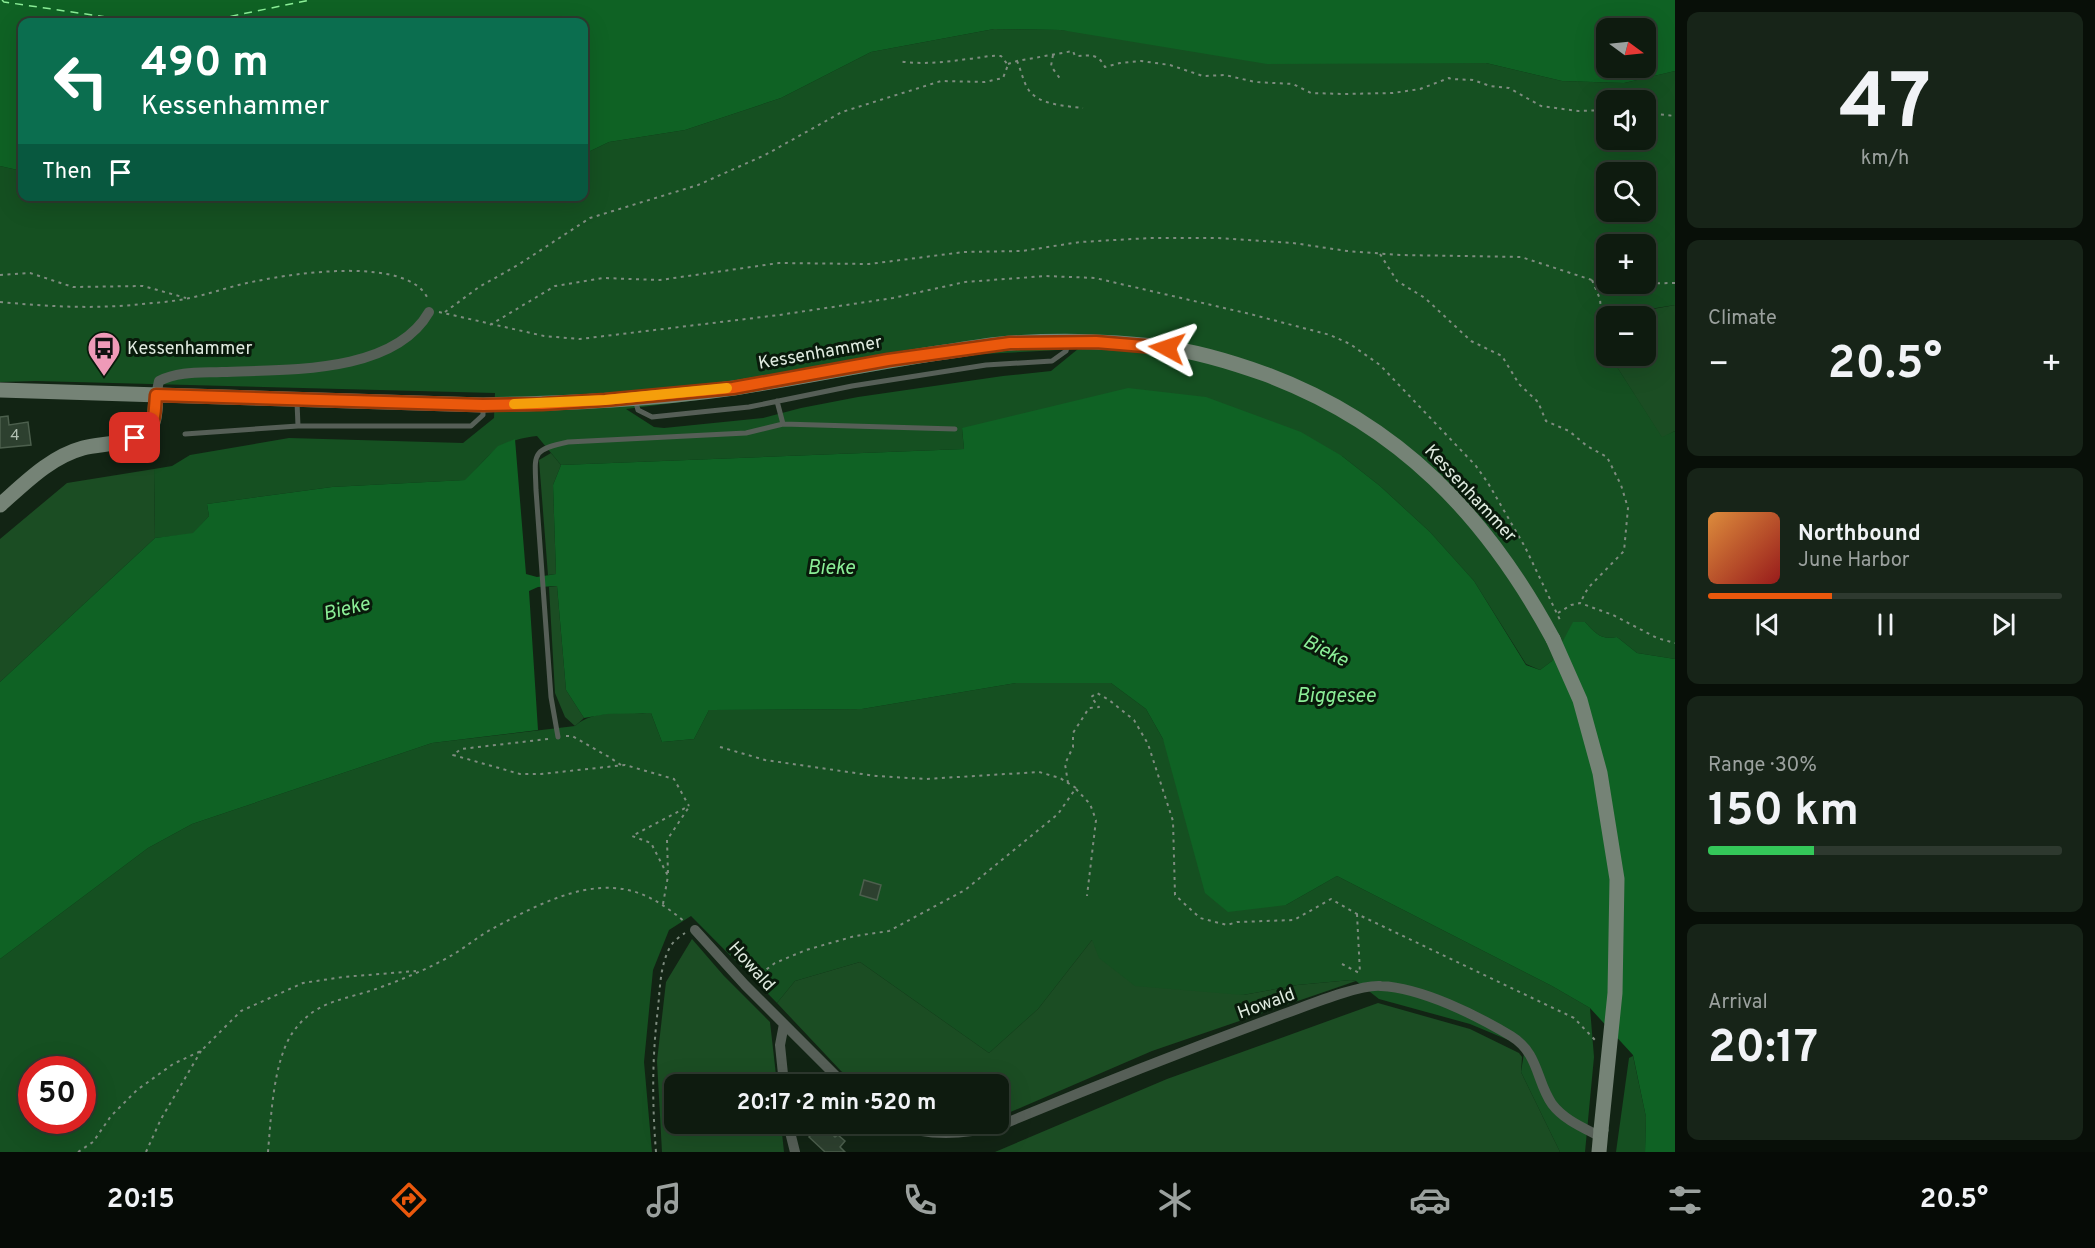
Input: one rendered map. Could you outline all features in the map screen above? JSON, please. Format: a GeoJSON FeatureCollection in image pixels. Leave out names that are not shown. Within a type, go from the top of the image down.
{"type":"FeatureCollection","features":[{"type":"Feature","properties":{"kind":"main road","name":"Kessenhammer"},"geometry":{"type":"LineString","coordinates":[[0,390],[483,405],[552,403],[733,388],[888,360],[1010,343],[1096,342],[1167,348],[1207,356],[1249,368],[1322,398],[1406,452],[1460,505],[1503,557],[1530,595],[1553,639],[1580,700],[1600,773],[1617,879],[1615,993],[1600,1140]]}},
{"type":"Feature","properties":{"kind":"main road"},"geometry":{"type":"LineString","coordinates":[[0,505],[48,464],[65,455],[82,448],[145,434],[153,425],[156,395]]}},
{"type":"Feature","properties":{"kind":"street"},"geometry":{"type":"LineString","coordinates":[[156,395],[159,381],[180,374],[297,368],[333,364],[375,355],[397,345],[416,331],[429,312]]}},
{"type":"Feature","properties":{"kind":"street","name":"Howald"},"geometry":{"type":"LineString","coordinates":[[695,930],[745,985],[834,1074]]}},
{"type":"Feature","properties":{"kind":"street","name":"Howald"},"geometry":{"type":"LineString","coordinates":[[1009,1122],[1156,1061],[1310,1005],[1367,987],[1382,986],[1432,999],[1518,1040],[1529,1052],[1554,1106],[1567,1118],[1600,1140]]}},
{"type":"Feature","properties":{"kind":"street"},"geometry":{"type":"LineString","coordinates":[[783,1074],[780,1045],[784,1024]]}},
{"type":"Feature","properties":{"kind":"street"},"geometry":{"type":"LineString","coordinates":[[790,1134],[795,1152]]}},
{"type":"Feature","properties":{"kind":"lane"},"geometry":{"type":"LineString","coordinates":[[634,398],[639,410],[652,417],[749,407],[852,386],[986,365],[1052,361],[1066,351],[1069,342]]}},
{"type":"Feature","properties":{"kind":"lane"},"geometry":{"type":"LineString","coordinates":[[297,400],[298,426]]}},
{"type":"Feature","properties":{"kind":"lane"},"geometry":{"type":"LineString","coordinates":[[777,401],[783,424]]}},
{"type":"Feature","properties":{"kind":"lane"},"geometry":{"type":"LineString","coordinates":[[184,434],[298,426],[471,426],[483,415],[483,405]]}},
{"type":"Feature","properties":{"kind":"lane"},"geometry":{"type":"LineString","coordinates":[[558,737],[551,697],[535,457],[546,447],[568,442],[746,433],[783,424],[955,429]]}},
{"type":"Feature","properties":{"kind":"path"},"geometry":{"type":"LineString","coordinates":[[445,312],[479,286],[518,265],[590,218],[698,185],[765,155],[842,111],[941,81],[985,82],[1004,78],[1008,65],[1017,61],[1073,51],[1075,56],[1100,58],[1105,67],[1141,61],[1170,65],[1203,76],[1225,75],[1255,82],[1293,84],[1311,93],[1393,93],[1420,89],[1449,78],[1473,80],[1490,86],[1509,88],[1540,106],[1578,111],[1596,110]]}},
{"type":"Feature","properties":{"kind":"path"},"geometry":{"type":"LineString","coordinates":[[898,61],[931,64],[990,55],[1001,57],[1008,65]]}},
{"type":"Feature","properties":{"kind":"path"},"geometry":{"type":"LineString","coordinates":[[1053,55],[1051,66],[1061,80]]}},
{"type":"Feature","properties":{"kind":"path"},"geometry":{"type":"LineString","coordinates":[[1017,61],[1028,90],[1041,99],[1060,105],[1083,108]]}},
{"type":"Feature","properties":{"kind":"path"},"geometry":{"type":"LineString","coordinates":[[1656,113],[1675,116]]}},
{"type":"Feature","properties":{"kind":"path"},"geometry":{"type":"LineString","coordinates":[[490,325],[555,286],[603,278],[660,280],[779,263],[868,264],[964,252],[1022,251],[1080,242],[1150,238],[1239,239],[1380,254],[1521,257],[1596,281]]}},
{"type":"Feature","properties":{"kind":"path"},"geometry":{"type":"LineString","coordinates":[[1380,254],[1397,281],[1425,298],[1471,341],[1502,356],[1519,384],[1538,402],[1546,421],[1569,431],[1587,446],[1607,457],[1621,485],[1628,508],[1624,551],[1588,588],[1580,603]]}},
{"type":"Feature","properties":{"kind":"path"},"geometry":{"type":"LineString","coordinates":[[0,302],[92,308],[189,298],[255,281],[304,273],[372,272],[401,277],[424,290],[428,298],[429,312]]}},
{"type":"Feature","properties":{"kind":"path"},"geometry":{"type":"LineString","coordinates":[[0,275],[30,273],[73,287],[143,286],[189,298]]}},
{"type":"Feature","properties":{"kind":"path"},"geometry":{"type":"LineString","coordinates":[[1592,280],[1601,306]]}},
{"type":"Feature","properties":{"kind":"path"},"geometry":{"type":"LineString","coordinates":[[1656,283],[1675,283]]}},
{"type":"Feature","properties":{"kind":"path"},"geometry":{"type":"LineString","coordinates":[[1558,613],[1571,605],[1580,603],[1613,615],[1657,638],[1675,643]]}},
{"type":"Feature","properties":{"kind":"path"},"geometry":{"type":"LineString","coordinates":[[1068,783],[1065,764],[1073,747],[1073,734],[1089,708],[1099,706],[1091,697],[1097,693],[1134,720],[1148,744],[1173,821],[1175,895],[1200,918],[1227,925],[1237,922],[1293,920],[1331,899],[1357,914],[1574,1018],[1598,1043]]}},
{"type":"Feature","properties":{"kind":"path"},"geometry":{"type":"LineString","coordinates":[[621,765],[572,736],[461,749],[453,755],[520,774],[625,765],[674,779],[689,806]]}},
{"type":"Feature","properties":{"kind":"path"},"geometry":{"type":"LineString","coordinates":[[720,747],[765,760],[876,776],[926,779],[1039,772],[1060,778],[1076,788],[1090,804],[1096,820],[1087,896]]}},
{"type":"Feature","properties":{"kind":"path"},"geometry":{"type":"LineString","coordinates":[[745,985],[775,963],[806,950],[855,936],[889,932],[965,890],[1058,814],[1076,788]]}},
{"type":"Feature","properties":{"kind":"path"},"geometry":{"type":"LineString","coordinates":[[663,904],[668,876],[667,840],[689,806]]}},
{"type":"Feature","properties":{"kind":"path"},"geometry":{"type":"LineString","coordinates":[[668,876],[651,843],[632,836],[689,806]]}},
{"type":"Feature","properties":{"kind":"path"},"geometry":{"type":"LineString","coordinates":[[268,1152],[281,1061],[292,1034],[308,1015],[325,1004],[384,987],[453,955],[492,929],[546,903],[584,890],[601,889],[637,891],[663,904],[695,930],[680,936],[670,946],[664,961],[653,1053],[652,1103],[656,1152]]}},
{"type":"Feature","properties":{"kind":"path"},"geometry":{"type":"LineString","coordinates":[[1357,914],[1360,973],[1367,987]]}},
{"type":"Feature","properties":{"kind":"path"},"geometry":{"type":"LineString","coordinates":[[1342,964],[1360,973]]}},
{"type":"Feature","properties":{"kind":"path"},"geometry":{"type":"LineString","coordinates":[[146,1152],[161,1119],[201,1051],[241,1011],[303,983],[419,970]]}},
{"type":"Feature","properties":{"kind":"path"},"geometry":{"type":"LineString","coordinates":[[78,1152],[93,1142],[111,1116],[138,1090],[173,1064],[201,1051]]}},
{"type":"Feature","properties":{"kind":"shaded area"},"geometry":{"type":"Polygon","coordinates":[[[994,29],[1061,30],[1486,63],[1562,81],[1624,83],[1656,78],[1656,75],[1675,71],[1675,305],[1656,308],[1656,306],[1596,306],[1596,320],[1594,321],[1596,366],[1616,366],[1662,437],[1675,431],[1675,659],[1637,653],[1617,637],[1603,637],[1585,622],[1574,622],[1552,661],[1540,670],[1526,664],[1474,581],[1430,532],[1380,486],[1342,456],[962,428],[964,449],[561,465],[537,436],[513,441],[496,449],[466,480],[332,487],[207,504],[209,516],[193,534],[155,538],[154,469],[172,466],[190,455],[289,438],[463,443],[494,418],[495,393],[0,382],[0,166],[18,170],[18,201],[588,201],[588,152],[609,142],[685,130],[781,98],[871,52],[994,29]],[[1078,349],[983,354],[945,359],[738,395],[626,409],[654,427],[664,428],[763,418],[858,397],[1051,371],[1078,349]]]}},
{"type":"Feature","properties":{"kind":"shaded area"},"geometry":{"type":"Polygon","coordinates":[[[1675,305],[1675,431],[1662,438],[1616,366],[1656,366],[1656,308],[1675,305]]]}},
{"type":"Feature","properties":{"kind":"shaded area"},"geometry":{"type":"Polygon","coordinates":[[[551,453],[561,465],[553,485],[556,574],[548,575],[539,460],[551,453]]]}},
{"type":"Feature","properties":{"kind":"shaded area"},"geometry":{"type":"Polygon","coordinates":[[[154,469],[155,538],[0,682],[0,539],[67,483],[154,469]]]}},
{"type":"Feature","properties":{"kind":"shaded area"},"geometry":{"type":"Polygon","coordinates":[[[557,586],[566,690],[584,718],[575,726],[565,717],[555,693],[549,587],[557,586]]]}},
{"type":"Feature","properties":{"kind":"shaded area"},"geometry":{"type":"Polygon","coordinates":[[[1016,683],[1111,683],[1146,709],[1163,739],[1286,905],[1337,876],[1552,986],[1590,1008],[1594,1057],[1585,1152],[1560,1152],[1521,1072],[1525,1047],[1470,1024],[1379,999],[1356,981],[1297,985],[1243,995],[1135,986],[1099,958],[1092,940],[1038,1009],[989,1053],[860,962],[795,981],[777,1003],[691,916],[669,930],[653,970],[644,1062],[652,1152],[0,1152],[0,959],[148,848],[192,824],[432,743],[575,726],[591,717],[621,713],[651,713],[662,742],[694,739],[709,710],[862,709],[1016,683]]]}},
{"type":"Feature","properties":{"kind":"shaded area"},"geometry":{"type":"Polygon","coordinates":[[[692,939],[724,976],[770,1022],[776,1074],[664,1074],[664,1134],[782,1134],[784,1152],[662,1152],[657,1061],[666,982],[692,939]]]}},
{"type":"Feature","properties":{"kind":"shaded area"},"geometry":{"type":"Polygon","coordinates":[[[1092,940],[1243,995],[1297,985],[1356,981],[1152,1051],[1009,1113],[1009,1074],[845,1074],[777,1003],[795,981],[860,962],[989,1053],[1038,1009],[1092,940]]]}},
{"type":"Feature","properties":{"kind":"shaded area"},"geometry":{"type":"Polygon","coordinates":[[[1378,1003],[1470,1029],[1519,1053],[1522,1057],[1521,1072],[1560,1152],[995,1152],[1167,1079],[1378,1003]]]}},
{"type":"Feature","properties":{"kind":"shaded area"},"geometry":{"type":"Polygon","coordinates":[[[1633,1056],[1646,1117],[1645,1152],[1616,1152],[1629,1058],[1633,1056]]]}},
{"type":"Feature","properties":{"kind":"water"},"geometry":{"type":"Polygon","coordinates":[[[0,0],[1675,0],[1675,71],[1656,75],[1656,18],[1596,18],[1596,78],[1645,78],[1624,83],[1562,81],[1486,63],[1267,64],[1061,30],[994,29],[871,52],[781,98],[685,130],[609,142],[588,152],[588,18],[18,18],[18,170],[0,166],[0,0]]]}},
{"type":"Feature","properties":{"kind":"water","name":"Biggesee"},"geometry":{"type":"Polygon","coordinates":[[[1128,388],[1206,397],[1301,432],[1342,456],[1380,486],[1430,532],[1474,581],[1526,665],[1540,670],[1552,661],[1573,622],[1585,622],[1603,637],[1617,637],[1637,653],[1675,659],[1675,1152],[1645,1152],[1646,1117],[1633,1055],[1590,1008],[1552,986],[1337,876],[1286,905],[1228,912],[1205,893],[1163,739],[1146,709],[1111,683],[1016,683],[862,709],[709,710],[694,739],[662,742],[651,713],[607,714],[584,718],[566,690],[557,586],[538,587],[529,591],[538,730],[432,743],[192,824],[148,848],[0,959],[0,682],[155,538],[193,533],[209,516],[207,504],[332,487],[465,480],[498,446],[515,439],[526,574],[537,577],[556,574],[553,485],[561,465],[964,449],[962,428],[1128,388]]]}},
{"type":"Feature","properties":{"kind":"building"},"geometry":{"type":"Polygon","coordinates":[[[8,416],[9,425],[28,422],[31,445],[0,448],[0,417],[8,416]]]}},
{"type":"Feature","properties":{"kind":"building"},"geometry":{"type":"Polygon","coordinates":[[[864,880],[881,885],[877,900],[860,895],[864,880]]]}},
{"type":"Feature","properties":{"kind":"building"},"geometry":{"type":"Polygon","coordinates":[[[812,1134],[832,1134],[835,1137],[838,1135],[845,1141],[840,1147],[845,1152],[825,1152],[809,1137],[812,1134]]]}},
{"type":"Feature","properties":{"kind":"ferry route"},"geometry":{"type":"LineString","coordinates":[[2,0],[113,18]]}},
{"type":"Feature","properties":{"kind":"ferry route"},"geometry":{"type":"LineString","coordinates":[[222,18],[310,0]]}},
{"type":"Feature","properties":{"kind":"slow traffic"},"geometry":{"type":"LineString","coordinates":[[514,404],[605,400],[727,388]]}},
{"type":"Feature","properties":{"kind":"place","name":"Kessenhammer"},"geometry":{"type":"Point","coordinates":[104,377]}},
{"type":"Feature","properties":{"kind":"route"},"geometry":{"type":"LineString","coordinates":[[135,438],[145,434],[153,425],[156,395],[483,405],[542,404],[733,388],[888,360],[1010,343],[1096,342],[1167,348]]}},
{"type":"Feature","properties":{"kind":"water label","name":"Bieke"},"geometry":{"type":"Point","coordinates":[831,567]}},
{"type":"Feature","properties":{"kind":"water label","name":"Bieke"},"geometry":{"type":"Point","coordinates":[346,608]}},
{"type":"Feature","properties":{"kind":"water label","name":"Bieke"},"geometry":{"type":"Point","coordinates":[1326,650]}}]}
